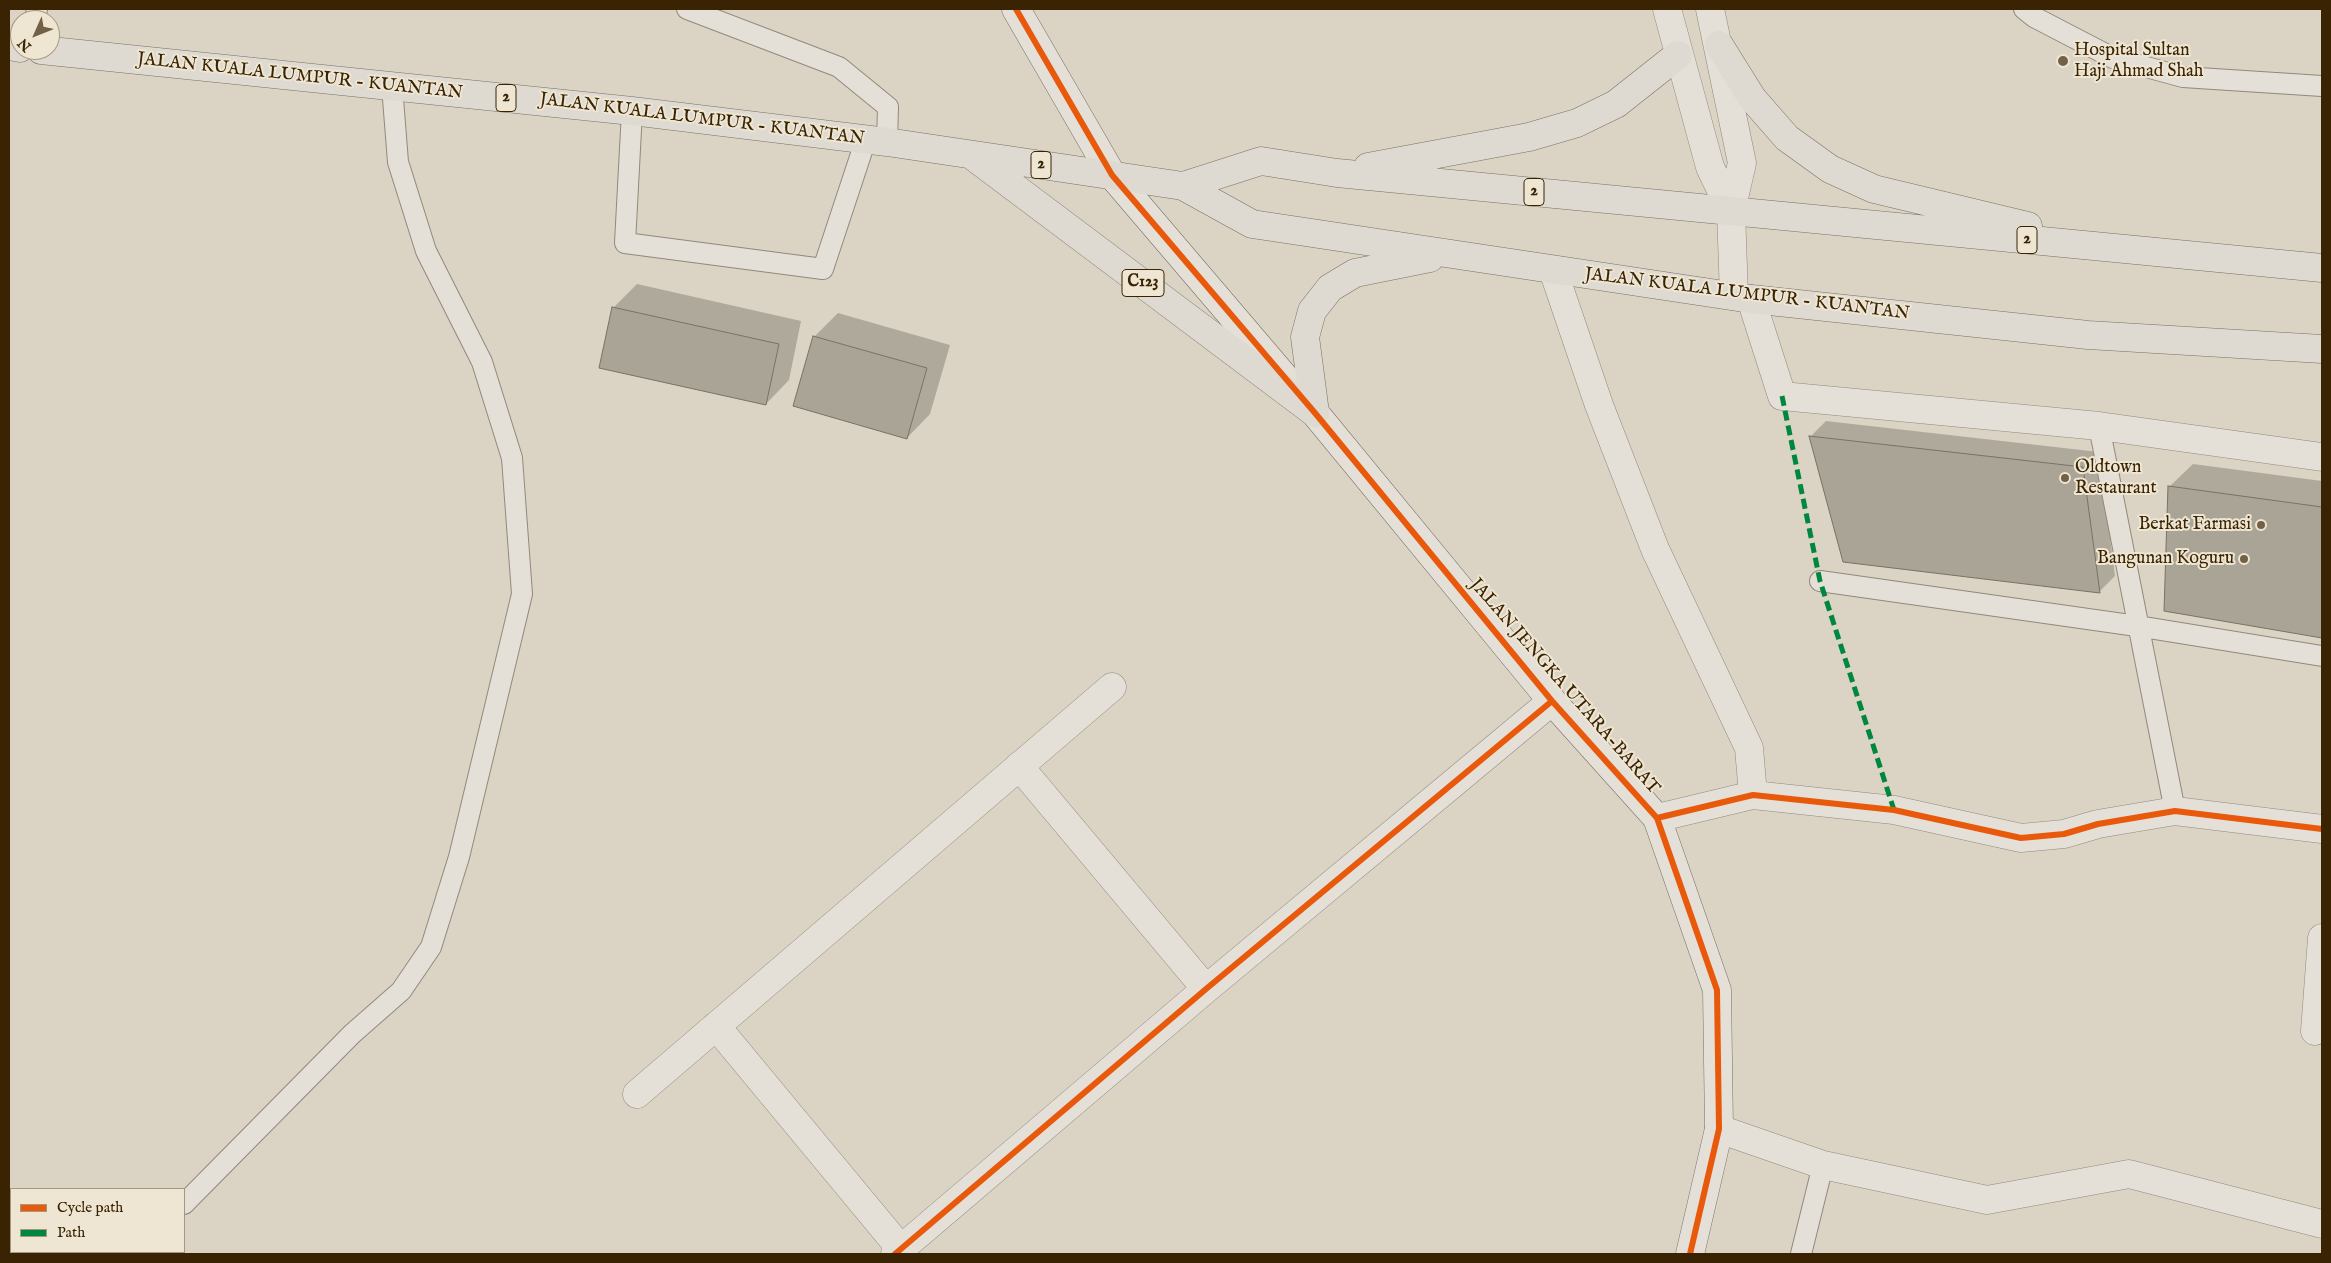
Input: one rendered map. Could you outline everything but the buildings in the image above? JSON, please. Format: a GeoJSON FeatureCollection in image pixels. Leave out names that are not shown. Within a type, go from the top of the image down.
{"type":"FeatureCollection","features":[{"type":"Feature","properties":{"kind":"highway"},"geometry":{"type":"LineString","coordinates":[[1719,45],[1752,98],[1787,138],[1830,170],[1874,189],[2123,249]]}},
{"type":"Feature","properties":{"kind":"highway","name":"JALAN KUALA LUMPUR - KUANTAN"},"geometry":{"type":"LineString","coordinates":[[60,52],[632,111],[970,154],[1183,186],[1252,224],[1742,297],[2088,335],[2322,349]]}},
{"type":"Feature","properties":{"kind":"highway"},"geometry":{"type":"LineString","coordinates":[[1337,173],[1529,137],[1577,123],[1616,104],[1678,55]]}},
{"type":"Feature","properties":{"kind":"highway","name":"C123"},"geometry":{"type":"LineString","coordinates":[[970,154],[1315,413]]}},
{"type":"Feature","properties":{"kind":"highway","name":"JALAN KUALA LUMPUR - KUANTAN"},"geometry":{"type":"LineString","coordinates":[[1183,186],[1261,161],[1337,173],[2322,268]]}},
{"type":"Feature","properties":{"kind":"highway"},"geometry":{"type":"LineString","coordinates":[[1315,413],[1306,336],[1312,311],[1330,288],[1355,272],[1451,254]]}},
{"type":"Feature","properties":{"kind":"street","name":"JALAN JENGKA UTARA-BARAT"},"geometry":{"type":"LineString","coordinates":[[1016,9],[1112,175],[1315,413],[1552,701],[1657,818],[1717,990],[1719,1129],[1690,1254]]}},
{"type":"Feature","properties":{"kind":"street"},"geometry":{"type":"LineString","coordinates":[[1667,9],[1710,167],[1731,211],[1742,297],[1782,396],[2099,426],[2322,457]]}},
{"type":"Feature","properties":{"kind":"street"},"geometry":{"type":"LineString","coordinates":[[1710,9],[1742,163],[1731,211]]}},
{"type":"Feature","properties":{"kind":"street"},"geometry":{"type":"LineString","coordinates":[[1553,270],[1599,405],[1655,549],[1749,748],[1753,795]]}},
{"type":"Feature","properties":{"kind":"street"},"geometry":{"type":"LineString","coordinates":[[637,1094],[1112,687]]}},
{"type":"Feature","properties":{"kind":"street"},"geometry":{"type":"LineString","coordinates":[[716,1026],[898,1252],[1206,989],[1552,701]]}},
{"type":"Feature","properties":{"kind":"street"},"geometry":{"type":"LineString","coordinates":[[1020,766],[1206,989]]}},
{"type":"Feature","properties":{"kind":"street"},"geometry":{"type":"LineString","coordinates":[[1657,818],[1753,795],[1894,810],[2021,838],[2064,834],[2098,824],[2174,811],[2322,829]]}},
{"type":"Feature","properties":{"kind":"street"},"geometry":{"type":"LineString","coordinates":[[2315,1031],[2322,938]]}},
{"type":"Feature","properties":{"kind":"street"},"geometry":{"type":"LineString","coordinates":[[1719,1129],[1823,1166],[1987,1200],[2129,1174],[2322,1224]]}},
{"type":"Feature","properties":{"kind":"lane"},"geometry":{"type":"LineString","coordinates":[[632,111],[625,243],[823,269],[877,141],[888,107],[839,67],[687,9]]}},
{"type":"Feature","properties":{"kind":"lane"},"geometry":{"type":"LineString","coordinates":[[2031,11],[2113,58],[2183,77],[2322,86]]}},
{"type":"Feature","properties":{"kind":"lane"},"geometry":{"type":"LineString","coordinates":[[185,1203],[352,1034],[401,991],[431,947],[459,857],[522,594],[512,458],[482,362],[426,251],[398,162],[392,86]]}},
{"type":"Feature","properties":{"kind":"lane"},"geometry":{"type":"LineString","coordinates":[[2099,426],[2174,811]]}},
{"type":"Feature","properties":{"kind":"lane"},"geometry":{"type":"LineString","coordinates":[[1820,581],[2137,626],[2322,656]]}},
{"type":"Feature","properties":{"kind":"lane"},"geometry":{"type":"LineString","coordinates":[[1801,1254],[1823,1166]]}},
{"type":"Feature","properties":{"kind":"marked path"},"geometry":{"type":"LineString","coordinates":[[1782,396],[1820,581],[1894,810]]}},
{"type":"Feature","properties":{"kind":"cycle path"},"geometry":{"type":"LineString","coordinates":[[1016,9],[1112,175],[1315,413],[1552,701],[1657,818],[1717,990],[1719,1129],[1690,1254]]}},
{"type":"Feature","properties":{"kind":"cycle path"},"geometry":{"type":"LineString","coordinates":[[895,1254],[1206,989],[1552,701]]}},
{"type":"Feature","properties":{"kind":"cycle path"},"geometry":{"type":"LineString","coordinates":[[1657,818],[1753,795],[1894,810],[2021,838],[2064,834],[2098,824],[2175,811],[2322,829]]}},
{"type":"Feature","properties":{"kind":"place","name":"Hospital Sultan Haji Ahmad Shah"},"geometry":{"type":"Point","coordinates":[2063,61]}},
{"type":"Feature","properties":{"kind":"place","name":"Oldtown Restaurant"},"geometry":{"type":"Point","coordinates":[2065,478]}},
{"type":"Feature","properties":{"kind":"place","name":"Berkat Farmasi"},"geometry":{"type":"Point","coordinates":[2261,525]}},
{"type":"Feature","properties":{"kind":"place","name":"Bangunan Koguru"},"geometry":{"type":"Point","coordinates":[2244,559]}}]}
